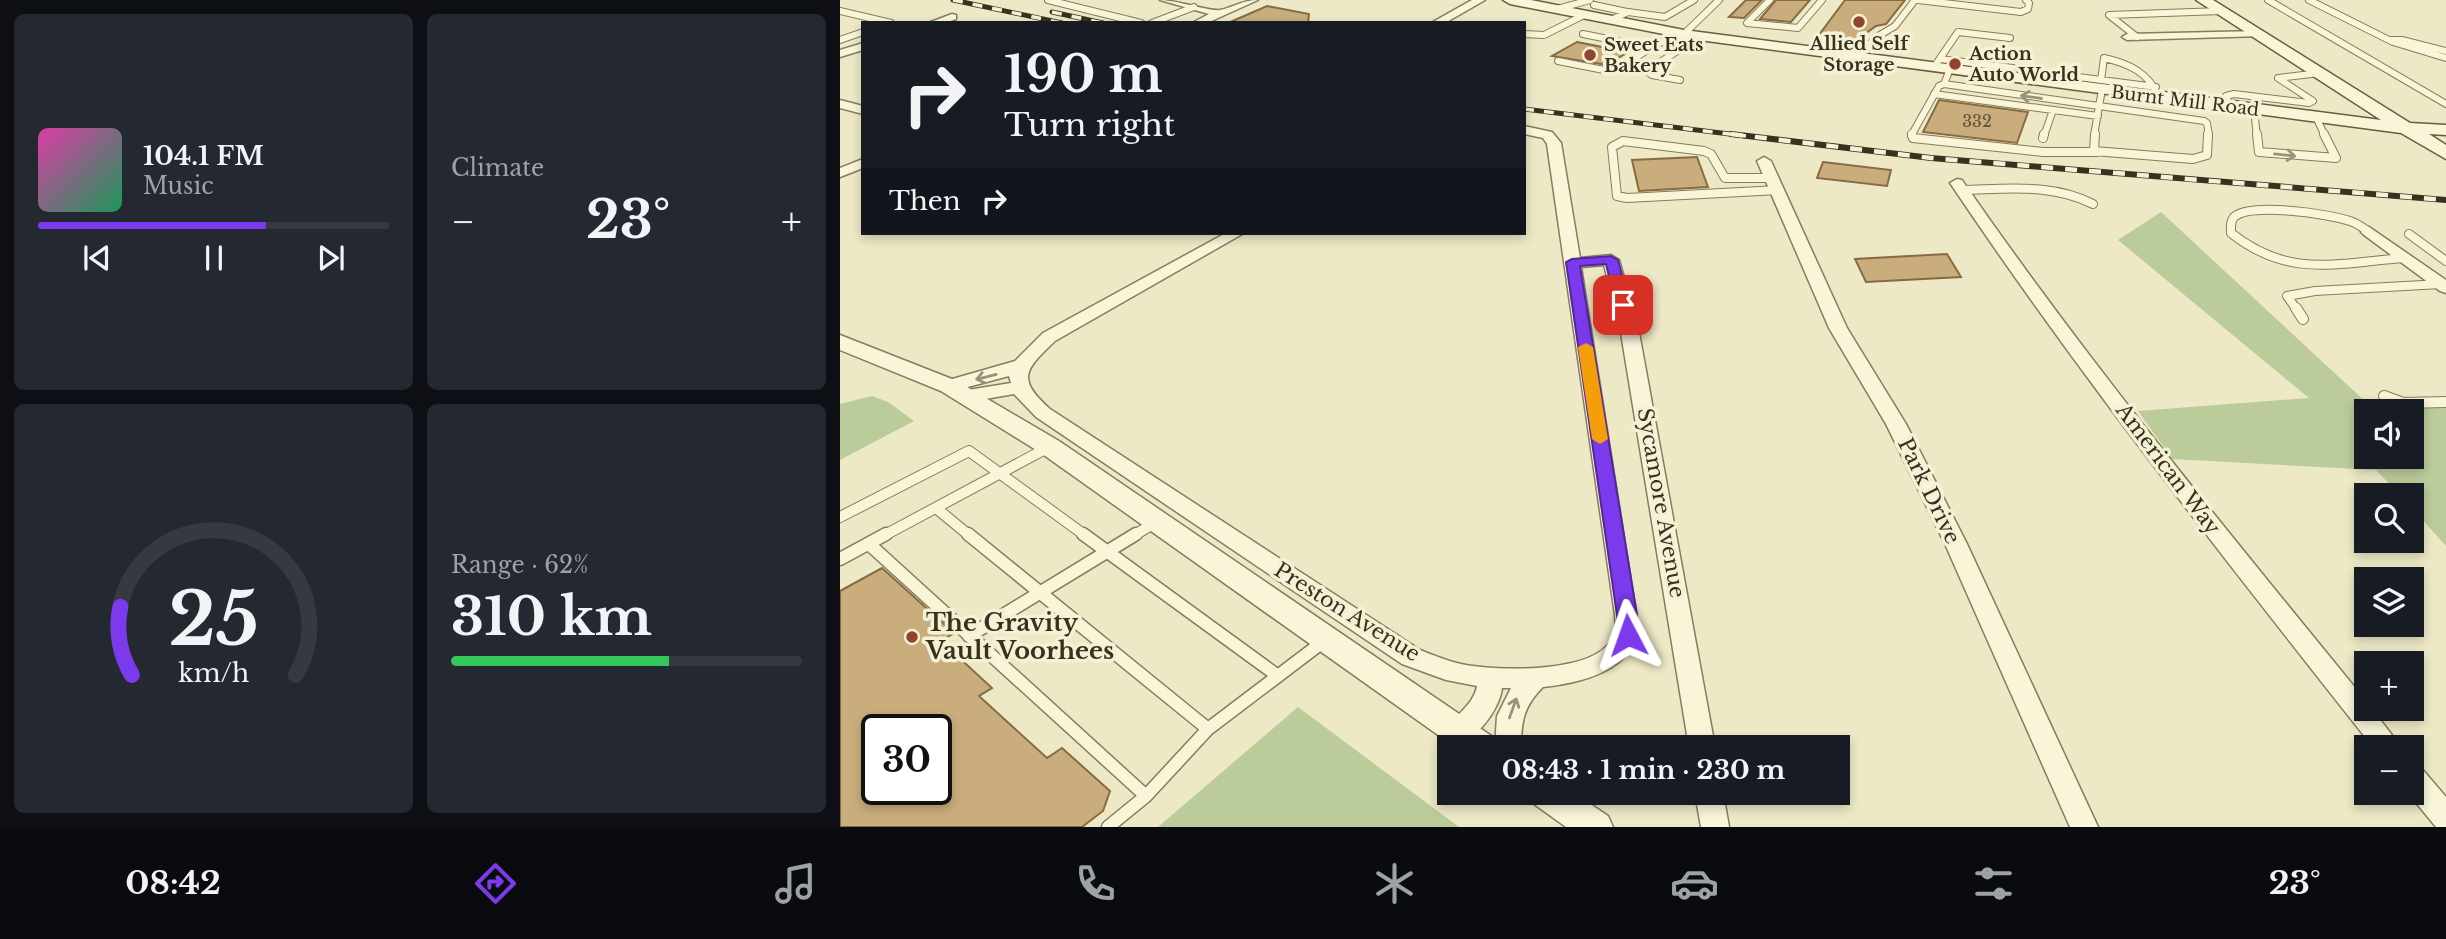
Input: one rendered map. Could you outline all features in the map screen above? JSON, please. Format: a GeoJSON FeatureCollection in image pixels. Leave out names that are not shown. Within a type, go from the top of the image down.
{"type":"FeatureCollection","features":[{"type":"Feature","properties":{"kind":"main road","name":"Burnt Mill Road"},"geometry":{"type":"LineString","coordinates":[[1510,0],[1588,6],[1611,20],[1684,34],[1862,52],[1942,70],[2101,92],[2157,92],[2230,107],[2407,128],[2446,130]]}},
{"type":"Feature","properties":{"kind":"main road"},"geometry":{"type":"LineString","coordinates":[[2203,0],[2446,153]]}},
{"type":"Feature","properties":{"kind":"street"},"geometry":{"type":"LineString","coordinates":[[1165,0],[1220,14]]}},
{"type":"Feature","properties":{"kind":"street"},"geometry":{"type":"LineString","coordinates":[[1202,21],[1253,0]]}},
{"type":"Feature","properties":{"kind":"street"},"geometry":{"type":"LineString","coordinates":[[1440,21],[1480,0]]}},
{"type":"Feature","properties":{"kind":"street"},"geometry":{"type":"LineString","coordinates":[[939,21],[952,17]]}},
{"type":"Feature","properties":{"kind":"street"},"geometry":{"type":"LineString","coordinates":[[2132,37],[2259,34]]}},
{"type":"Feature","properties":{"kind":"street"},"geometry":{"type":"LineString","coordinates":[[840,54],[861,47]]}},
{"type":"Feature","properties":{"kind":"street"},"geometry":{"type":"LineString","coordinates":[[840,104],[861,109]]}},
{"type":"Feature","properties":{"kind":"street","name":"Preston Avenue"},"geometry":{"type":"LineString","coordinates":[[1021,387],[1024,396],[1043,413],[1411,657],[1452,672],[1491,677],[1559,677],[1592,666],[1617,651],[1628,635],[1627,615],[1552,138],[1526,131]]}},
{"type":"Feature","properties":{"kind":"street","name":"Park Drive"},"geometry":{"type":"LineString","coordinates":[[1764,161],[1838,328],[1896,424],[1956,544],[2084,827]]}},
{"type":"Feature","properties":{"kind":"street"},"geometry":{"type":"LineString","coordinates":[[840,173],[861,164]]}},
{"type":"Feature","properties":{"kind":"street","name":"American Way"},"geometry":{"type":"LineString","coordinates":[[1960,187],[2034,295],[2225,544],[2378,735]]}},
{"type":"Feature","properties":{"kind":"street"},"geometry":{"type":"LineString","coordinates":[[2369,232],[2443,286]]}},
{"type":"Feature","properties":{"kind":"street"},"geometry":{"type":"LineString","coordinates":[[958,391],[1021,365],[1049,337],[1233,235]]}},
{"type":"Feature","properties":{"kind":"street","name":"Sycamore Avenue"},"geometry":{"type":"LineString","coordinates":[[1572,262],[1611,260],[1629,327],[1700,735]]}},
{"type":"Feature","properties":{"kind":"street","name":"Preston Avenue"},"geometry":{"type":"LineString","coordinates":[[840,342],[958,391],[1050,447],[1463,735]]}},
{"type":"Feature","properties":{"kind":"street"},"geometry":{"type":"LineString","coordinates":[[958,391],[1021,387],[1018,375],[1021,365]]}},
{"type":"Feature","properties":{"kind":"street"},"geometry":{"type":"LineString","coordinates":[[1472,735],[1488,700],[1491,677]]}},
{"type":"Feature","properties":{"kind":"street"},"geometry":{"type":"LineString","coordinates":[[1509,735],[1511,707],[1520,693],[1537,677]]}},
{"type":"Feature","properties":{"kind":"street"},"geometry":{"type":"LineString","coordinates":[[2424,791],[2446,818]]}},
{"type":"Feature","properties":{"kind":"street"},"geometry":{"type":"LineString","coordinates":[[1563,805],[1595,827]]}},
{"type":"Feature","properties":{"kind":"street"},"geometry":{"type":"LineString","coordinates":[[1711,805],[1715,827]]}},
{"type":"Feature","properties":{"kind":"lane"},"geometry":{"type":"LineString","coordinates":[[1048,0],[1132,21]]}},
{"type":"Feature","properties":{"kind":"lane"},"geometry":{"type":"LineString","coordinates":[[1526,34],[1544,35],[1588,6],[1665,17],[1694,0]]}},
{"type":"Feature","properties":{"kind":"lane"},"geometry":{"type":"LineString","coordinates":[[1558,61],[1615,71],[1652,48],[1684,34],[1718,0]]}},
{"type":"Feature","properties":{"kind":"lane"},"geometry":{"type":"LineString","coordinates":[[1770,0],[1747,23],[1798,28],[1822,0]]}},
{"type":"Feature","properties":{"kind":"lane"},"geometry":{"type":"LineString","coordinates":[[1823,43],[1862,52],[1875,38],[1895,26],[1917,0],[2021,12],[2028,9],[2029,3],[2026,0]]}},
{"type":"Feature","properties":{"kind":"lane"},"geometry":{"type":"LineString","coordinates":[[2268,0],[2446,104]]}},
{"type":"Feature","properties":{"kind":"lane"},"geometry":{"type":"LineString","coordinates":[[2309,0],[2383,40],[2446,58]]}},
{"type":"Feature","properties":{"kind":"lane"},"geometry":{"type":"LineString","coordinates":[[1157,21],[1194,7]]}},
{"type":"Feature","properties":{"kind":"lane"},"geometry":{"type":"LineString","coordinates":[[840,11],[882,21]]}},
{"type":"Feature","properties":{"kind":"lane"},"geometry":{"type":"LineString","coordinates":[[2132,37],[2109,15],[2221,11]]}},
{"type":"Feature","properties":{"kind":"lane"},"geometry":{"type":"LineString","coordinates":[[1611,20],[1628,12]]}},
{"type":"Feature","properties":{"kind":"lane"},"geometry":{"type":"LineString","coordinates":[[840,40],[861,33]]}},
{"type":"Feature","properties":{"kind":"lane"},"geometry":{"type":"LineString","coordinates":[[1942,70],[2101,92],[2204,121],[2207,123],[2207,155],[2193,159],[2097,152],[2043,152],[1913,138],[1911,135],[1939,86],[1942,70],[1953,36],[1958,33],[2010,38]]}},
{"type":"Feature","properties":{"kind":"lane"},"geometry":{"type":"LineString","coordinates":[[1583,34],[1652,48]]}},
{"type":"Feature","properties":{"kind":"lane"},"geometry":{"type":"LineString","coordinates":[[1679,80],[1652,75],[1646,71],[1663,57],[1684,50],[1701,36]]}},
{"type":"Feature","properties":{"kind":"lane"},"geometry":{"type":"LineString","coordinates":[[2383,40],[2403,40],[2446,51]]}},
{"type":"Feature","properties":{"kind":"lane"},"geometry":{"type":"LineString","coordinates":[[2097,152],[2092,149],[2104,58],[2131,66],[2157,92]]}},
{"type":"Feature","properties":{"kind":"lane"},"geometry":{"type":"LineString","coordinates":[[1942,70],[2013,68]]}},
{"type":"Feature","properties":{"kind":"lane"},"geometry":{"type":"LineString","coordinates":[[2230,107],[2226,96],[2234,94],[2309,103],[2313,101],[2278,78],[2320,73]]}},
{"type":"Feature","properties":{"kind":"lane"},"geometry":{"type":"LineString","coordinates":[[1934,94],[2098,116]]}},
{"type":"Feature","properties":{"kind":"lane"},"geometry":{"type":"LineString","coordinates":[[2043,138],[2053,110]]}},
{"type":"Feature","properties":{"kind":"lane"},"geometry":{"type":"LineString","coordinates":[[2254,110],[2259,152],[2336,158],[2316,117]]}},
{"type":"Feature","properties":{"kind":"lane"},"geometry":{"type":"LineString","coordinates":[[1623,141],[1695,149],[1711,154],[1725,178],[1776,184],[1627,198],[1617,196],[1612,147],[1623,141]]}},
{"type":"Feature","properties":{"kind":"lane"},"geometry":{"type":"LineString","coordinates":[[1960,187],[2038,189],[2080,195],[2093,204]]}},
{"type":"Feature","properties":{"kind":"lane"},"geometry":{"type":"LineString","coordinates":[[2369,232],[2354,222],[2327,215],[2293,212],[2243,212],[2235,216],[2230,225],[2231,233],[2243,245],[2283,262],[2309,267],[2404,257]]}},
{"type":"Feature","properties":{"kind":"lane"},"geometry":{"type":"LineString","coordinates":[[2409,234],[2446,261]]}},
{"type":"Feature","properties":{"kind":"lane"},"geometry":{"type":"LineString","coordinates":[[2303,319],[2287,296],[2315,291],[2443,286]]}},
{"type":"Feature","properties":{"kind":"lane"},"geometry":{"type":"LineString","coordinates":[[2384,396],[2403,403],[2446,402]]}},
{"type":"Feature","properties":{"kind":"lane"},"geometry":{"type":"LineString","coordinates":[[840,559],[1050,447]]}},
{"type":"Feature","properties":{"kind":"lane"},"geometry":{"type":"LineString","coordinates":[[840,517],[970,451],[1278,676]]}},
{"type":"Feature","properties":{"kind":"lane"},"geometry":{"type":"LineString","coordinates":[[936,508],[1209,729]]}},
{"type":"Feature","properties":{"kind":"lane"},"geometry":{"type":"LineString","coordinates":[[969,636],[1156,521]]}},
{"type":"Feature","properties":{"kind":"lane"},"geometry":{"type":"LineString","coordinates":[[869,544],[1146,796]]}},
{"type":"Feature","properties":{"kind":"lane"},"geometry":{"type":"LineString","coordinates":[[1108,827],[1146,796],[1209,729],[1326,640]]}},
{"type":"Feature","properties":{"kind":"green space"},"geometry":{"type":"Polygon","coordinates":[[[2161,212],[2363,399],[2354,399],[2354,469],[2172,459],[2138,411],[2309,398],[2118,240],[2161,212]]]}},
{"type":"Feature","properties":{"kind":"green space"},"geometry":{"type":"Polygon","coordinates":[[[872,396],[888,402],[914,421],[840,460],[840,404],[872,396]]]}},
{"type":"Feature","properties":{"kind":"green space"},"geometry":{"type":"Polygon","coordinates":[[[2424,404],[2446,405],[2446,546],[2424,521],[2424,483],[2388,483],[2376,470],[2357,469],[2424,469],[2424,404]]]}},
{"type":"Feature","properties":{"kind":"green space"},"geometry":{"type":"Polygon","coordinates":[[[1298,707],[1459,827],[1158,827],[1298,707]]]}},
{"type":"Feature","properties":{"kind":"building"},"geometry":{"type":"Polygon","coordinates":[[[1746,0],[1762,0],[1744,18],[1729,17],[1746,0]]]}},
{"type":"Feature","properties":{"kind":"building"},"geometry":{"type":"Polygon","coordinates":[[[1776,0],[1810,0],[1791,22],[1760,19],[1776,0]]]}},
{"type":"Feature","properties":{"kind":"building","name":"Allied Self Storage"},"geometry":{"type":"Polygon","coordinates":[[[1845,0],[1905,0],[1886,24],[1876,26],[1858,39],[1819,35],[1845,0]]]}},
{"type":"Feature","properties":{"kind":"building"},"geometry":{"type":"Polygon","coordinates":[[[1267,6],[1309,14],[1308,21],[1233,21],[1267,6]]]}},
{"type":"Feature","properties":{"kind":"building","name":"Sweet Eats Bakery"},"geometry":{"type":"Polygon","coordinates":[[[1577,42],[1628,52],[1607,65],[1552,56],[1577,42]]]}},
{"type":"Feature","properties":{"kind":"building"},"geometry":{"type":"Polygon","coordinates":[[[1939,100],[2028,112],[2017,143],[1923,132],[1939,100]]]}},
{"type":"Feature","properties":{"kind":"building"},"geometry":{"type":"Polygon","coordinates":[[[1697,157],[1708,187],[1639,191],[1632,160],[1697,157]]]}},
{"type":"Feature","properties":{"kind":"building"},"geometry":{"type":"Polygon","coordinates":[[[1823,162],[1891,170],[1887,186],[1817,178],[1823,162]]]}},
{"type":"Feature","properties":{"kind":"building"},"geometry":{"type":"Polygon","coordinates":[[[1947,254],[1961,277],[1866,282],[1855,259],[1947,254]]]}},
{"type":"Feature","properties":{"kind":"building"},"geometry":{"type":"Polygon","coordinates":[[[882,568],[954,633],[941,641],[992,688],[979,696],[1047,758],[1062,748],[1110,791],[1103,811],[1082,827],[840,827],[840,591],[882,568]]]}},
{"type":"Feature","properties":{"kind":"railway"},"geometry":{"type":"LineString","coordinates":[[953,0],[1053,21]]}},
{"type":"Feature","properties":{"kind":"railway"},"geometry":{"type":"LineString","coordinates":[[1052,12],[1094,21]]}},
{"type":"Feature","properties":{"kind":"railway"},"geometry":{"type":"LineString","coordinates":[[1526,109],[1746,136]]}},
{"type":"Feature","properties":{"kind":"railway"},"geometry":{"type":"LineString","coordinates":[[1731,134],[1931,158],[2446,200]]}},
{"type":"Feature","properties":{"kind":"slow traffic"},"geometry":{"type":"LineString","coordinates":[[1586,347],[1600,439]]}},
{"type":"Feature","properties":{"kind":"place","name":"Allied Self Storage"},"geometry":{"type":"Point","coordinates":[1859,22]}},
{"type":"Feature","properties":{"kind":"place","name":"Sweet Eats Bakery"},"geometry":{"type":"Point","coordinates":[1590,55]}},
{"type":"Feature","properties":{"kind":"place","name":"Action Auto World"},"geometry":{"type":"Point","coordinates":[1955,64]}},
{"type":"Feature","properties":{"kind":"place","name":"The Gravity Vault Voorhees"},"geometry":{"type":"Point","coordinates":[912,637]}},
{"type":"Feature","properties":{"kind":"route"},"geometry":{"type":"LineString","coordinates":[[1623,305],[1611,260],[1572,262],[1628,635]]}}]}
